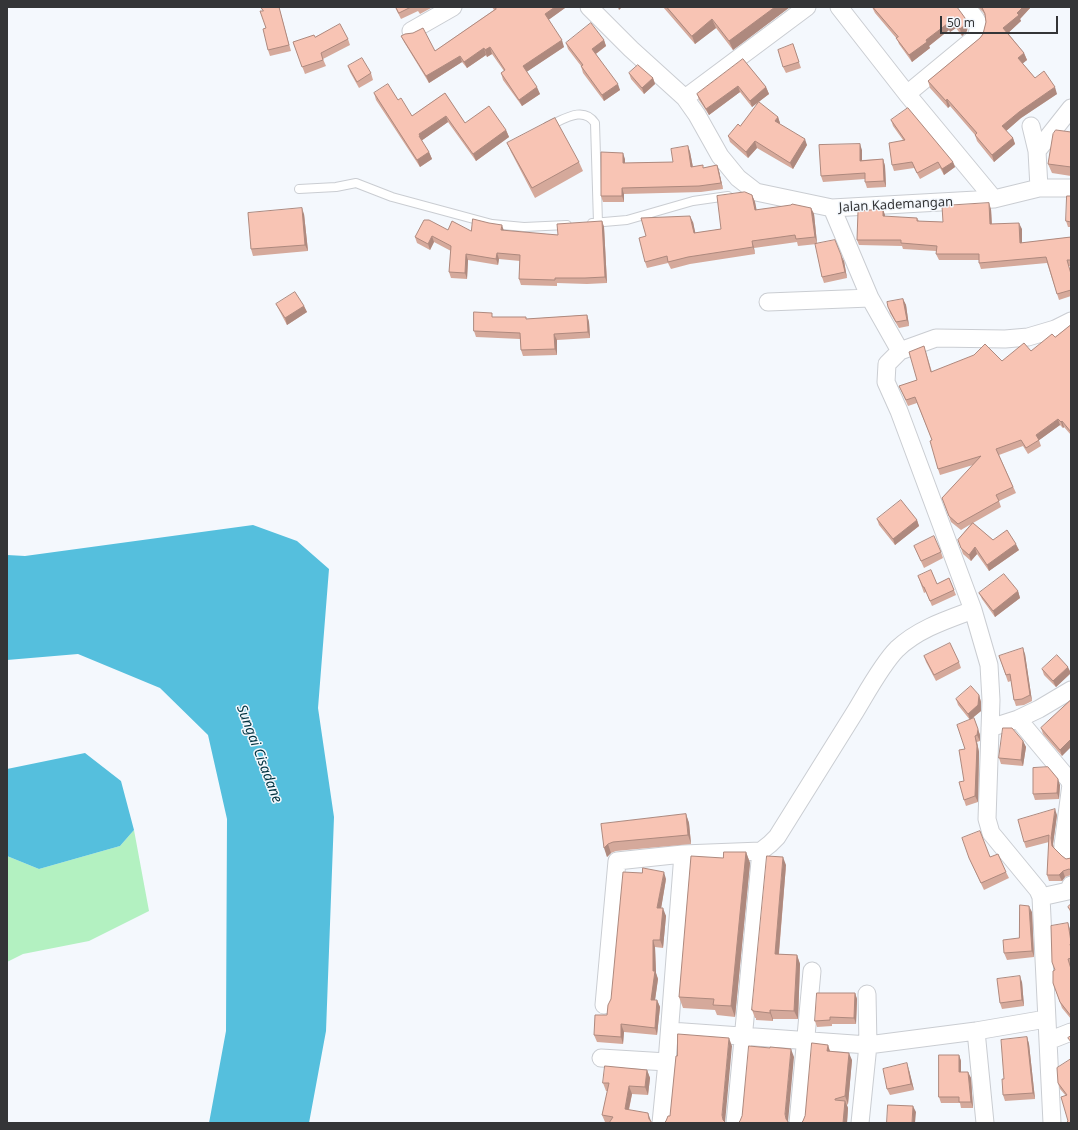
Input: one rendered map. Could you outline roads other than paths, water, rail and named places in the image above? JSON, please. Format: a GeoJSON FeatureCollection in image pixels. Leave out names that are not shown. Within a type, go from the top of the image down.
{"type":"FeatureCollection","features":[{"type":"Feature","properties":{"kind":"street"},"geometry":{"type":"LineString","coordinates":[[411,31],[453,7]]}},
{"type":"Feature","properties":{"kind":"street","name":"Jalan Kademangan"},"geometry":{"type":"LineString","coordinates":[[589,7],[631,49],[685,98],[698,115],[720,156],[738,178],[743,193],[832,208],[994,199],[1039,188],[1071,188]]}},
{"type":"Feature","properties":{"kind":"street"},"geometry":{"type":"LineString","coordinates":[[685,98],[807,7]]}},
{"type":"Feature","properties":{"kind":"street"},"geometry":{"type":"LineString","coordinates":[[840,7],[907,94],[994,199]]}},
{"type":"Feature","properties":{"kind":"street"},"geometry":{"type":"LineString","coordinates":[[907,94],[976,37],[979,29],[978,23],[966,7]]}},
{"type":"Feature","properties":{"kind":"street"},"geometry":{"type":"LineString","coordinates":[[1037,151],[1071,108]]}},
{"type":"Feature","properties":{"kind":"street"},"geometry":{"type":"LineString","coordinates":[[1031,126],[1037,151],[1039,188]]}},
{"type":"Feature","properties":{"kind":"street"},"geometry":{"type":"LineString","coordinates":[[832,208],[870,298],[900,351]]}},
{"type":"Feature","properties":{"kind":"street"},"geometry":{"type":"LineString","coordinates":[[768,302],[870,298]]}},
{"type":"Feature","properties":{"kind":"street"},"geometry":{"type":"LineString","coordinates":[[1052,1123],[1041,897],[1038,890],[996,839],[989,828],[987,819],[991,700],[989,665],[973,610],[899,411],[886,382],[887,364],[900,351],[936,338],[1006,339],[1028,337],[1055,329],[1071,321]]}},
{"type":"Feature","properties":{"kind":"street"},"geometry":{"type":"LineString","coordinates":[[604,1005],[617,861],[683,854],[761,851],[777,837],[871,686],[897,649],[919,633],[938,622],[973,610]]}},
{"type":"Feature","properties":{"kind":"street"},"geometry":{"type":"LineString","coordinates":[[990,728],[1018,719],[1039,709],[1071,690]]}},
{"type":"Feature","properties":{"kind":"street"},"geometry":{"type":"LineString","coordinates":[[1018,719],[1069,780],[1070,792],[1063,845],[1064,849],[1071,855]]}},
{"type":"Feature","properties":{"kind":"street"},"geometry":{"type":"LineString","coordinates":[[736,1123],[761,851]]}},
{"type":"Feature","properties":{"kind":"street"},"geometry":{"type":"LineString","coordinates":[[661,1123],[668,1062],[683,854]]}},
{"type":"Feature","properties":{"kind":"street"},"geometry":{"type":"LineString","coordinates":[[1041,897],[1068,891],[1071,886]]}},
{"type":"Feature","properties":{"kind":"street"},"geometry":{"type":"LineString","coordinates":[[798,1123],[812,971]]}},
{"type":"Feature","properties":{"kind":"street"},"geometry":{"type":"LineString","coordinates":[[860,1123],[868,1045],[867,994]]}},
{"type":"Feature","properties":{"kind":"street"},"geometry":{"type":"LineString","coordinates":[[670,1031],[868,1045],[976,1031],[1046,1019]]}},
{"type":"Feature","properties":{"kind":"street"},"geometry":{"type":"LineString","coordinates":[[976,1031],[985,1123]]}},
{"type":"Feature","properties":{"kind":"street"},"geometry":{"type":"LineString","coordinates":[[1048,1041],[1071,1032]]}},
{"type":"Feature","properties":{"kind":"street"},"geometry":{"type":"LineString","coordinates":[[601,1058],[668,1062]]}},
{"type":"Feature","properties":{"kind":"lane"},"geometry":{"type":"LineString","coordinates":[[544,128],[580,114],[586,114],[592,118],[595,123],[598,223]]}},
{"type":"Feature","properties":{"kind":"lane"},"geometry":{"type":"LineString","coordinates":[[299,188],[336,187],[356,183],[392,197],[492,224],[524,228],[627,220],[693,201],[743,193]]}},
{"type":"Feature","properties":{"kind":"water","name":"Sungai Cisadane"},"geometry":{"type":"Polygon","coordinates":[[[253,525],[297,541],[329,569],[318,708],[334,817],[326,1031],[309,1123],[209,1123],[226,1031],[227,819],[208,735],[160,688],[78,654],[7,660],[7,555],[25,556],[253,525]]]}},
{"type":"Feature","properties":{"kind":"water"},"geometry":{"type":"Polygon","coordinates":[[[85,753],[121,781],[134,830],[120,846],[39,869],[7,856],[7,769],[85,753]]]}}]}
